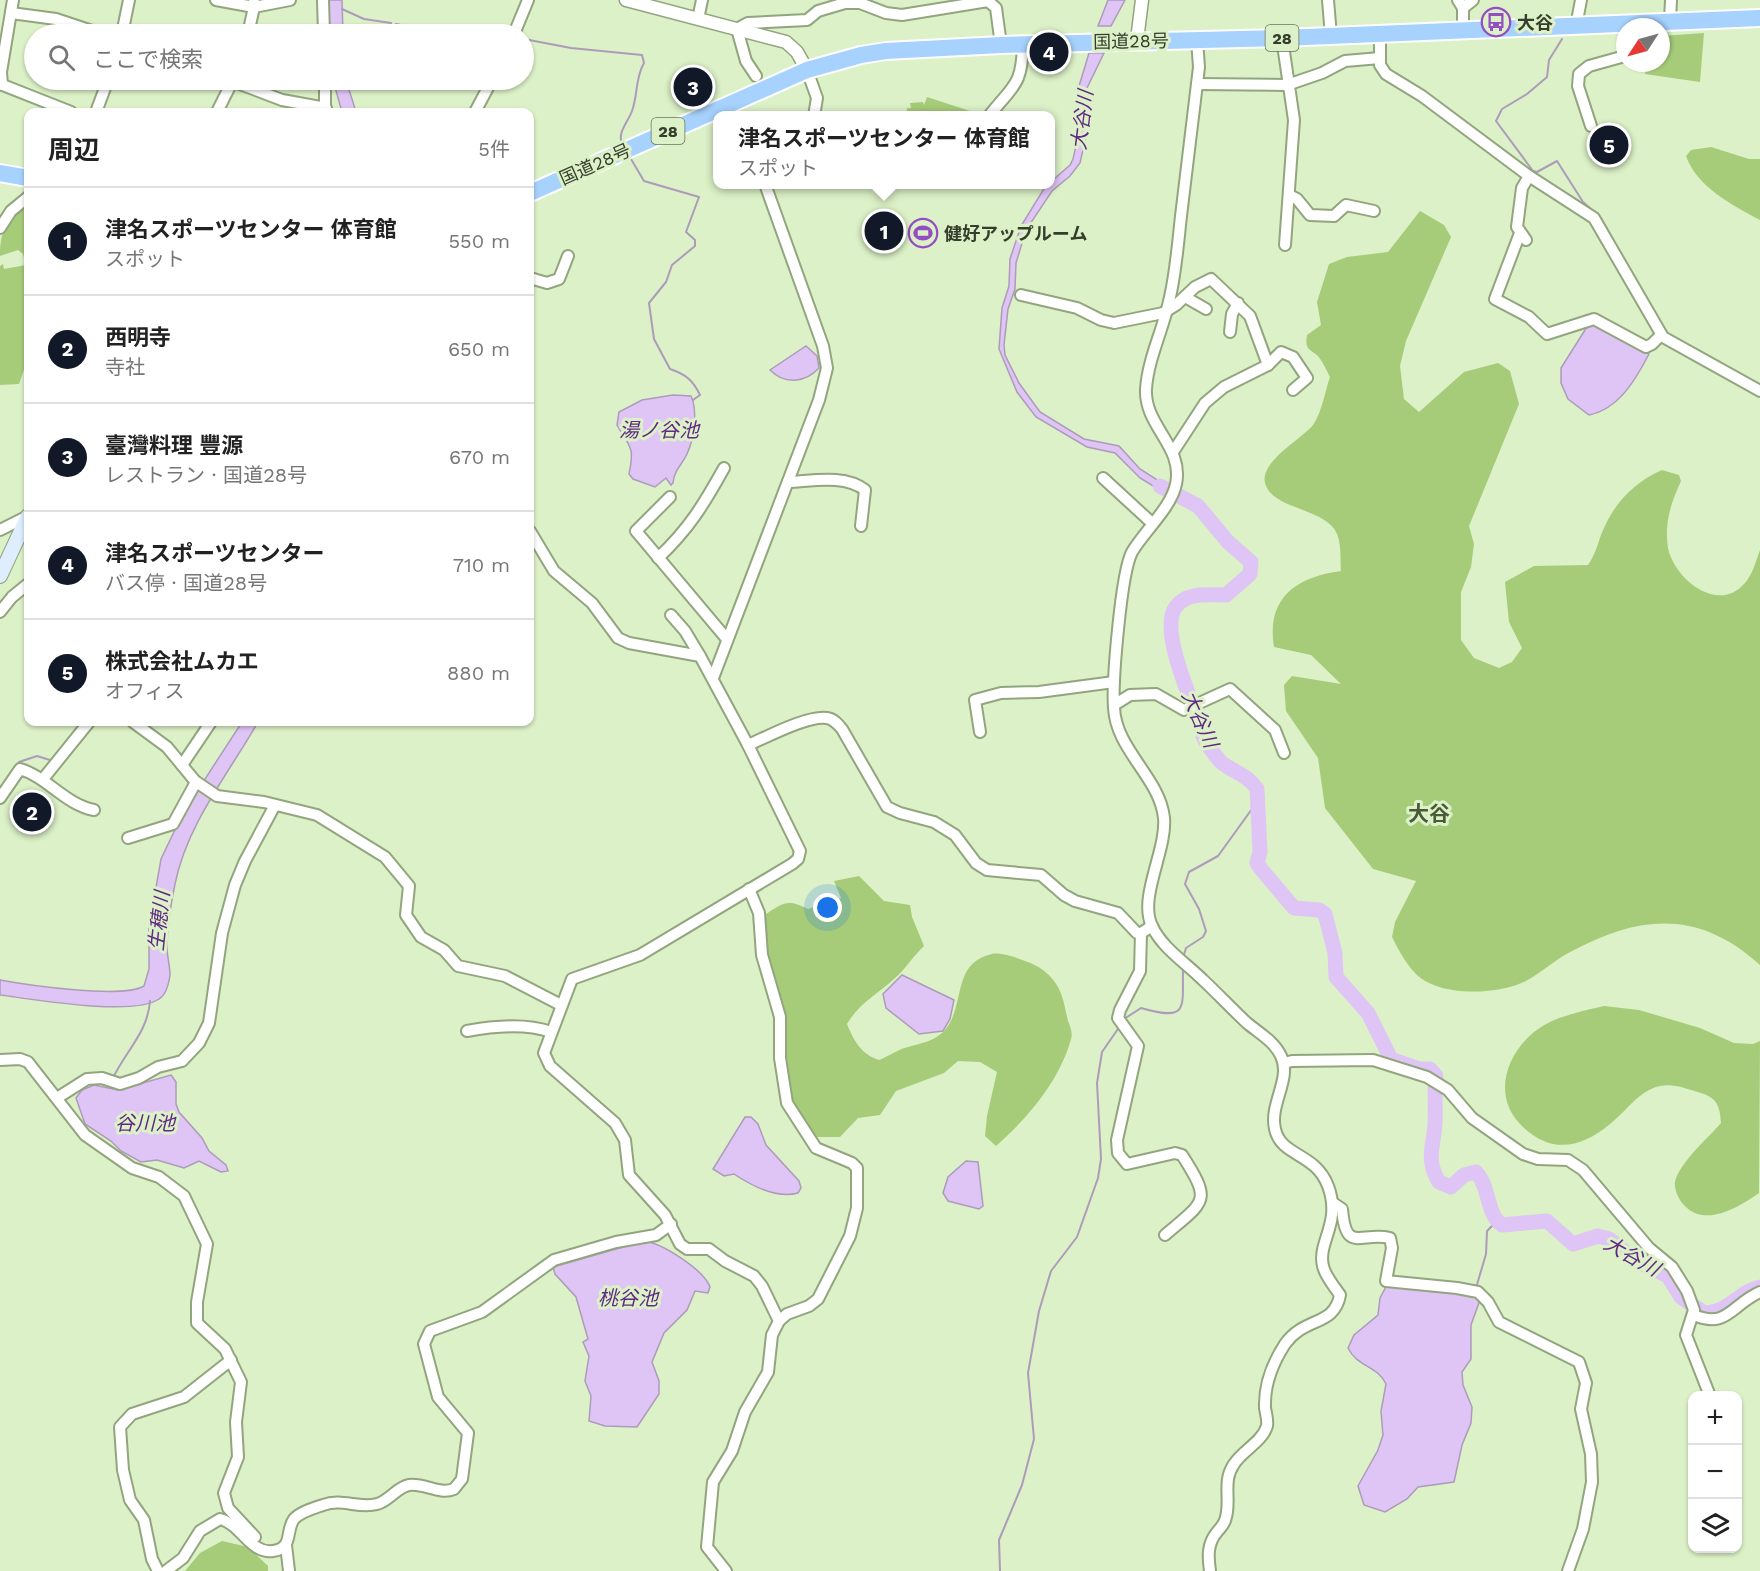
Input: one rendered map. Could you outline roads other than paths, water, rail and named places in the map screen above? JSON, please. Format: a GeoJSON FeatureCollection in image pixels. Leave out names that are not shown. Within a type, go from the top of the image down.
{"type":"FeatureCollection","features":[{"type":"Feature","properties":{"kind":"highway","name":"国道28号"},"geometry":{"type":"LineString","coordinates":[[1670,21],[1760,15]]}},
{"type":"Feature","properties":{"kind":"highway","name":"国道28号"},"geometry":{"type":"LineString","coordinates":[[715,111],[807,70],[861,55],[886,51],[1137,40],[1282,38],[1616,25]]}},
{"type":"Feature","properties":{"kind":"highway","name":"国道28号"},"geometry":{"type":"LineString","coordinates":[[534,191],[713,112]]}},
{"type":"Feature","properties":{"kind":"highway"},"geometry":{"type":"LineString","coordinates":[[0,173],[24,177]]}},
{"type":"Feature","properties":{"kind":"main road"},"geometry":{"type":"LineString","coordinates":[[0,576],[24,525]]}},
{"type":"Feature","properties":{"kind":"street"},"geometry":{"type":"LineString","coordinates":[[13,0],[1,84],[61,108]]}},
{"type":"Feature","properties":{"kind":"street"},"geometry":{"type":"LineString","coordinates":[[124,24],[129,0]]}},
{"type":"Feature","properties":{"kind":"street"},"geometry":{"type":"LineString","coordinates":[[216,0],[254,4],[290,0]]}},
{"type":"Feature","properties":{"kind":"street"},"geometry":{"type":"LineString","coordinates":[[323,0],[324,24]]}},
{"type":"Feature","properties":{"kind":"street"},"geometry":{"type":"LineString","coordinates":[[518,24],[528,0]]}},
{"type":"Feature","properties":{"kind":"street"},"geometry":{"type":"LineString","coordinates":[[626,0],[789,44],[797,52],[807,70],[818,98],[815,111]]}},
{"type":"Feature","properties":{"kind":"street"},"geometry":{"type":"LineString","coordinates":[[698,19],[702,0]]}},
{"type":"Feature","properties":{"kind":"street"},"geometry":{"type":"LineString","coordinates":[[1137,40],[1142,0]]}},
{"type":"Feature","properties":{"kind":"street"},"geometry":{"type":"LineString","coordinates":[[1328,0],[1331,36]]}},
{"type":"Feature","properties":{"kind":"street"},"geometry":{"type":"LineString","coordinates":[[1463,31],[1461,4],[1473,0]]}},
{"type":"Feature","properties":{"kind":"street"},"geometry":{"type":"LineString","coordinates":[[1576,26],[1581,0]]}},
{"type":"Feature","properties":{"kind":"street"},"geometry":{"type":"LineString","coordinates":[[1670,21],[1671,0]]}},
{"type":"Feature","properties":{"kind":"street"},"geometry":{"type":"LineString","coordinates":[[737,29],[755,22],[807,20],[818,10],[845,3],[866,3],[886,13],[902,15],[988,1],[996,8],[1001,45]]}},
{"type":"Feature","properties":{"kind":"street"},"geometry":{"type":"LineString","coordinates":[[251,24],[254,4]]}},
{"type":"Feature","properties":{"kind":"street"},"geometry":{"type":"LineString","coordinates":[[11,14],[56,19],[71,24]]}},
{"type":"Feature","properties":{"kind":"street"},"geometry":{"type":"LineString","coordinates":[[737,29],[746,60],[756,76]]}},
{"type":"Feature","properties":{"kind":"street"},"geometry":{"type":"LineString","coordinates":[[1380,34],[1380,65],[1386,74],[1422,96],[1529,176],[1594,218],[1660,335],[1760,391]]}},
{"type":"Feature","properties":{"kind":"street"},"geometry":{"type":"LineString","coordinates":[[1282,38],[1287,85],[1294,120],[1285,244]]}},
{"type":"Feature","properties":{"kind":"street"},"geometry":{"type":"LineString","coordinates":[[1197,40],[1197,84],[1175,267],[1146,396],[1151,419],[1173,452],[1178,467],[1176,487],[1128,563],[1114,682],[1114,705],[1120,733],[1161,802],[1164,819],[1161,850],[1149,899],[1152,926],[1183,961],[1277,1047],[1284,1064],[1284,1076],[1275,1111],[1275,1133],[1283,1145],[1319,1168],[1333,1203],[1332,1221],[1322,1256],[1323,1267],[1340,1295],[1338,1305],[1330,1316],[1299,1328],[1286,1343],[1268,1376],[1265,1408],[1267,1424],[1262,1436],[1233,1464],[1225,1488],[1226,1517],[1211,1542],[1208,1554],[1210,1571]]}},
{"type":"Feature","properties":{"kind":"street"},"geometry":{"type":"LineString","coordinates":[[994,111],[1016,86],[1022,70],[1023,44]]}},
{"type":"Feature","properties":{"kind":"street"},"geometry":{"type":"LineString","coordinates":[[1197,84],[1287,85],[1322,73],[1345,61],[1380,58]]}},
{"type":"Feature","properties":{"kind":"street"},"geometry":{"type":"LineString","coordinates":[[1591,126],[1578,86],[1579,74],[1589,66],[1616,58]]}},
{"type":"Feature","properties":{"kind":"street"},"geometry":{"type":"LineString","coordinates":[[98,108],[104,90]]}},
{"type":"Feature","properties":{"kind":"street"},"geometry":{"type":"LineString","coordinates":[[219,108],[228,90]]}},
{"type":"Feature","properties":{"kind":"street"},"geometry":{"type":"LineString","coordinates":[[258,90],[282,100],[317,108]]}},
{"type":"Feature","properties":{"kind":"street"},"geometry":{"type":"LineString","coordinates":[[325,90],[326,108]]}},
{"type":"Feature","properties":{"kind":"street"},"geometry":{"type":"LineString","coordinates":[[477,108],[487,90]]}},
{"type":"Feature","properties":{"kind":"street"},"geometry":{"type":"LineString","coordinates":[[1529,176],[1522,188],[1517,227],[1523,237],[1494,299],[1529,317],[1547,334],[1593,319],[1646,347],[1660,335]]}},
{"type":"Feature","properties":{"kind":"street"},"geometry":{"type":"LineString","coordinates":[[713,678],[726,638],[819,400],[827,368],[823,346],[767,189]]}},
{"type":"Feature","properties":{"kind":"street"},"geometry":{"type":"LineString","coordinates":[[1289,195],[1297,199],[1310,215],[1334,216],[1346,205],[1374,211]]}},
{"type":"Feature","properties":{"kind":"street"},"geometry":{"type":"LineString","coordinates":[[0,228],[11,211],[24,200]]}},
{"type":"Feature","properties":{"kind":"street"},"geometry":{"type":"LineString","coordinates":[[534,279],[548,283],[559,279],[568,256]]}},
{"type":"Feature","properties":{"kind":"street"},"geometry":{"type":"LineString","coordinates":[[1021,295],[1077,308],[1101,320],[1114,322],[1141,319],[1166,311],[1195,287],[1211,279],[1250,316],[1268,365]]}},
{"type":"Feature","properties":{"kind":"street"},"geometry":{"type":"LineString","coordinates":[[1185,297],[1206,309]]}},
{"type":"Feature","properties":{"kind":"street"},"geometry":{"type":"LineString","coordinates":[[1230,332],[1232,314],[1238,303]]}},
{"type":"Feature","properties":{"kind":"street"},"geometry":{"type":"LineString","coordinates":[[1173,452],[1205,403],[1224,387],[1268,365],[1281,352],[1292,356],[1307,378],[1293,390]]}},
{"type":"Feature","properties":{"kind":"street"},"geometry":{"type":"LineString","coordinates":[[658,558],[685,532],[699,514],[724,468]]}},
{"type":"Feature","properties":{"kind":"street"},"geometry":{"type":"LineString","coordinates":[[1103,477],[1152,523]]}},
{"type":"Feature","properties":{"kind":"street"},"geometry":{"type":"LineString","coordinates":[[788,482],[844,481],[859,485],[866,490],[861,526]]}},
{"type":"Feature","properties":{"kind":"street"},"geometry":{"type":"LineString","coordinates":[[670,497],[636,531],[726,638]]}},
{"type":"Feature","properties":{"kind":"street"},"geometry":{"type":"LineString","coordinates":[[0,530],[24,518]]}},
{"type":"Feature","properties":{"kind":"street"},"geometry":{"type":"LineString","coordinates":[[534,537],[555,571],[592,603],[618,638],[629,643],[700,656]]}},
{"type":"Feature","properties":{"kind":"street"},"geometry":{"type":"LineString","coordinates":[[0,612],[12,597],[24,587]]}},
{"type":"Feature","properties":{"kind":"street"},"geometry":{"type":"LineString","coordinates":[[671,615],[685,630],[713,678],[748,745],[800,855],[792,864],[640,954],[575,977],[566,988],[544,1050],[546,1062],[615,1123],[625,1140],[629,1175],[671,1224],[682,1246],[709,1249],[725,1261],[754,1276],[762,1286],[779,1322]]}},
{"type":"Feature","properties":{"kind":"street"},"geometry":{"type":"LineString","coordinates":[[980,732],[975,700],[1001,693],[1039,692],[1114,682]]}},
{"type":"Feature","properties":{"kind":"street"},"geometry":{"type":"LineString","coordinates":[[1114,705],[1130,695],[1156,694],[1165,697],[1179,708],[1193,707],[1230,689],[1275,730],[1284,753]]}},
{"type":"Feature","properties":{"kind":"street"},"geometry":{"type":"LineString","coordinates":[[748,745],[810,720],[823,718],[833,720],[842,729],[887,807],[934,822],[955,835],[976,863],[987,870],[1041,875],[1064,895],[1075,901],[1118,913],[1134,931],[1141,933],[1152,926]]}},
{"type":"Feature","properties":{"kind":"street"},"geometry":{"type":"LineString","coordinates":[[43,779],[86,726]]}},
{"type":"Feature","properties":{"kind":"street"},"geometry":{"type":"LineString","coordinates":[[138,726],[167,747],[198,783],[213,794],[228,799],[275,805],[317,815],[385,857],[409,886],[406,910],[411,925],[427,942],[444,950],[456,964],[505,976],[561,1005]]}},
{"type":"Feature","properties":{"kind":"street"},"geometry":{"type":"LineString","coordinates":[[182,765],[208,726]]}},
{"type":"Feature","properties":{"kind":"street"},"geometry":{"type":"LineString","coordinates":[[0,798],[18,769],[43,779],[78,805],[94,810]]}},
{"type":"Feature","properties":{"kind":"street"},"geometry":{"type":"LineString","coordinates":[[128,838],[173,824],[198,783]]}},
{"type":"Feature","properties":{"kind":"street"},"geometry":{"type":"LineString","coordinates":[[57,1098],[87,1079],[99,1078],[120,1084],[139,1078],[158,1067],[182,1061],[192,1052],[204,1035],[212,1011],[222,933],[236,885],[245,861],[275,805]]}},
{"type":"Feature","properties":{"kind":"street"},"geometry":{"type":"LineString","coordinates":[[726,1571],[707,1547],[711,1491],[717,1473],[732,1451],[745,1412],[768,1372],[772,1335],[779,1322],[787,1314],[815,1303],[850,1236],[857,1208],[858,1179],[857,1168],[852,1163],[813,1145],[787,1103],[780,1058],[780,1017],[762,955],[759,913],[749,889]]}},
{"type":"Feature","properties":{"kind":"street"},"geometry":{"type":"LineString","coordinates":[[1141,933],[1140,971],[1120,1010],[1121,1023],[1138,1046],[1117,1140],[1118,1154],[1127,1164],[1175,1153],[1182,1155],[1201,1185],[1202,1198],[1193,1212],[1165,1235]]}},
{"type":"Feature","properties":{"kind":"street"},"geometry":{"type":"LineString","coordinates":[[467,1031],[489,1027],[528,1027],[551,1032]]}},
{"type":"Feature","properties":{"kind":"street"},"geometry":{"type":"LineString","coordinates":[[0,1060],[20,1059],[28,1062],[88,1137],[136,1170],[159,1177],[184,1196],[207,1244],[197,1302],[197,1323],[225,1349],[242,1385],[236,1422],[238,1457],[225,1485],[225,1497],[228,1508],[244,1522],[263,1550]]}},
{"type":"Feature","properties":{"kind":"street"},"geometry":{"type":"LineString","coordinates":[[1284,1064],[1292,1061],[1373,1060],[1427,1077],[1440,1083],[1472,1118],[1523,1154],[1538,1159],[1568,1160],[1583,1170],[1649,1248],[1676,1272],[1687,1291],[1694,1314],[1686,1335],[1708,1391]]}},
{"type":"Feature","properties":{"kind":"street"},"geometry":{"type":"LineString","coordinates":[[1333,1203],[1340,1206],[1344,1229],[1351,1236],[1390,1238],[1392,1248],[1386,1281],[1478,1292],[1488,1302],[1499,1322],[1579,1362],[1586,1383],[1581,1410],[1591,1454],[1592,1482],[1583,1529],[1568,1571]]}},
{"type":"Feature","properties":{"kind":"street"},"geometry":{"type":"LineString","coordinates":[[289,1571],[286,1545],[296,1517],[339,1501],[375,1505],[409,1485],[447,1491],[460,1483],[468,1433],[438,1396],[424,1344],[430,1331],[482,1312],[554,1260],[616,1242],[656,1235],[671,1224]]}},
{"type":"Feature","properties":{"kind":"street"},"geometry":{"type":"LineString","coordinates":[[1694,1314],[1710,1322],[1719,1319],[1760,1292]]}},
{"type":"Feature","properties":{"kind":"street"},"geometry":{"type":"LineString","coordinates":[[158,1571],[152,1559],[144,1520],[130,1500],[123,1470],[120,1427],[132,1414],[184,1397],[231,1360]]}},
{"type":"Feature","properties":{"kind":"street"},"geometry":{"type":"LineString","coordinates":[[166,1571],[186,1555],[200,1531],[220,1519],[232,1524],[256,1547],[263,1550],[273,1551],[286,1545]]}},
{"type":"Feature","properties":{"kind":"water"},"geometry":{"type":"Polygon","coordinates":[[[326,0],[342,0],[343,24],[327,24],[326,0]]]}},
{"type":"Feature","properties":{"kind":"water"},"geometry":{"type":"Polygon","coordinates":[[[1108,0],[1125,0],[1111,26],[1098,26],[1108,0]]]}},
{"type":"Feature","properties":{"kind":"water","name":"大谷川"},"geometry":{"type":"Polygon","coordinates":[[[1089,53],[1104,53],[1087,88],[1085,103],[1089,124],[1080,163],[1070,176],[1055,188],[1055,178],[1070,165],[1073,159],[1081,124],[1076,96],[1089,53]]]}},
{"type":"Feature","properties":{"kind":"water"},"geometry":{"type":"Polygon","coordinates":[[[336,90],[349,90],[355,108],[341,108],[336,90]]]}},
{"type":"Feature","properties":{"kind":"water","name":"大谷川"},"geometry":{"type":"Polygon","coordinates":[[[1044,189],[1054,189],[1026,230],[1016,263],[1015,289],[1008,309],[1004,345],[1005,355],[1019,383],[1040,412],[1084,439],[1119,446],[1140,469],[1170,488],[1168,495],[1140,478],[1115,453],[1087,447],[1036,417],[1017,392],[999,349],[1002,308],[1009,286],[1010,259],[1021,226],[1044,189]]]}},
{"type":"Feature","properties":{"kind":"water"},"geometry":{"type":"Polygon","coordinates":[[[1590,322],[1649,354],[1632,383],[1618,400],[1600,412],[1589,415],[1568,399],[1561,383],[1561,368],[1590,322]]]}},
{"type":"Feature","properties":{"kind":"water"},"geometry":{"type":"Polygon","coordinates":[[[806,346],[817,356],[819,368],[808,377],[788,380],[770,370],[806,346]]]}},
{"type":"Feature","properties":{"kind":"water","name":"湯ノ谷池"},"geometry":{"type":"Polygon","coordinates":[[[673,395],[691,396],[695,417],[693,433],[687,454],[673,483],[671,485],[666,478],[655,487],[633,479],[629,474],[631,452],[617,425],[619,412],[642,400],[673,395]]]}},
{"type":"Feature","properties":{"kind":"water","name":"生穂川"},"geometry":{"type":"Polygon","coordinates":[[[239,726],[256,726],[199,820],[181,862],[168,928],[167,947],[170,975],[164,995],[146,1004],[106,1007],[0,995],[0,980],[52,988],[96,991],[133,990],[144,986],[149,969],[149,927],[161,859],[183,813],[239,726]]]}},
{"type":"Feature","properties":{"kind":"water"},"geometry":{"type":"Polygon","coordinates":[[[902,975],[954,1000],[950,1019],[943,1031],[919,1034],[886,1008],[883,994],[902,975]]]}},
{"type":"Feature","properties":{"kind":"water","name":"谷川池"},"geometry":{"type":"Polygon","coordinates":[[[171,1075],[176,1082],[176,1104],[179,1112],[202,1138],[209,1151],[226,1165],[228,1171],[221,1172],[199,1161],[184,1168],[157,1160],[141,1162],[121,1151],[111,1141],[85,1124],[76,1098],[82,1090],[94,1085],[118,1090],[171,1075]]]}},
{"type":"Feature","properties":{"kind":"water"},"geometry":{"type":"Polygon","coordinates":[[[745,1117],[751,1117],[758,1124],[766,1145],[799,1181],[801,1188],[798,1193],[773,1193],[734,1174],[724,1176],[713,1169],[745,1117]]]}},
{"type":"Feature","properties":{"kind":"water"},"geometry":{"type":"Polygon","coordinates":[[[966,1161],[978,1162],[983,1206],[979,1209],[948,1201],[943,1193],[948,1177],[966,1161]]]}},
{"type":"Feature","properties":{"kind":"water","name":"桃谷池"},"geometry":{"type":"Polygon","coordinates":[[[644,1241],[682,1258],[700,1273],[710,1287],[708,1293],[695,1291],[687,1310],[664,1333],[652,1362],[659,1381],[659,1394],[637,1427],[605,1426],[589,1421],[591,1396],[585,1381],[589,1356],[583,1342],[588,1339],[576,1297],[555,1274],[553,1267],[644,1241]]]}},
{"type":"Feature","properties":{"kind":"water"},"geometry":{"type":"Polygon","coordinates":[[[1387,1285],[1470,1295],[1480,1300],[1471,1325],[1471,1359],[1462,1372],[1463,1385],[1472,1407],[1471,1423],[1462,1445],[1454,1482],[1418,1487],[1407,1499],[1385,1512],[1364,1505],[1358,1486],[1378,1450],[1383,1435],[1381,1411],[1386,1384],[1378,1373],[1357,1359],[1348,1348],[1354,1335],[1378,1315],[1380,1298],[1387,1285]]]}},
{"type":"Feature","properties":{"kind":"waterway"},"geometry":{"type":"LineString","coordinates":[[342,9],[364,19],[391,23]]}},
{"type":"Feature","properties":{"kind":"waterway"},"geometry":{"type":"LineString","coordinates":[[1562,39],[1549,60],[1547,77],[1527,94],[1502,109],[1496,121],[1533,171],[1537,172],[1557,161],[1583,202],[1601,218],[1613,240]]}},
{"type":"Feature","properties":{"kind":"waterway"},"geometry":{"type":"LineString","coordinates":[[534,41],[571,48],[642,55],[644,63],[639,75],[632,111],[622,131],[622,143]]}},
{"type":"Feature","properties":{"kind":"waterway"},"geometry":{"type":"LineString","coordinates":[[631,159],[644,181],[699,197],[686,232],[695,240],[695,246],[672,265],[666,282],[649,303],[654,339],[670,369],[684,375],[694,385],[700,395],[693,400]]}},
{"type":"Feature","properties":{"kind":"waterway","name":"大谷川"},"geometry":{"type":"LineString","coordinates":[[1160,486],[1198,506],[1228,542],[1251,562],[1250,574],[1226,595],[1191,596],[1175,608],[1171,630],[1177,660],[1207,744],[1221,762],[1245,777],[1257,789],[1260,852],[1257,863],[1294,908],[1319,910],[1325,914],[1335,953],[1336,977],[1368,1013],[1391,1059],[1419,1069],[1430,1069],[1436,1076],[1435,1123],[1431,1159],[1439,1182],[1451,1187],[1464,1175],[1476,1172],[1484,1185],[1493,1214],[1502,1225],[1547,1221],[1573,1244],[1598,1236],[1609,1239],[1638,1262],[1668,1276],[1681,1297],[1704,1313],[1728,1306],[1745,1293],[1760,1287]]}},
{"type":"Feature","properties":{"kind":"waterway"},"geometry":{"type":"LineString","coordinates":[[17,766],[19,762],[37,756],[53,761]]}},
{"type":"Feature","properties":{"kind":"waterway"},"geometry":{"type":"LineString","coordinates":[[1183,958],[1186,948],[1203,937],[1206,931],[1199,909],[1185,884],[1189,872],[1218,856],[1257,802]]}},
{"type":"Feature","properties":{"kind":"waterway"},"geometry":{"type":"LineString","coordinates":[[1124,1019],[1141,1008],[1157,1012],[1176,1012],[1182,1002],[1183,967]]}},
{"type":"Feature","properties":{"kind":"waterway"},"geometry":{"type":"LineString","coordinates":[[113,1078],[141,1032],[150,1001]]}},
{"type":"Feature","properties":{"kind":"waterway"},"geometry":{"type":"LineString","coordinates":[[1000,1571],[999,1540],[1022,1485],[1034,1439],[1028,1373],[1039,1311],[1051,1271],[1077,1237],[1098,1178],[1101,1159],[1097,1083],[1102,1052],[1120,1026]]}},
{"type":"Feature","properties":{"kind":"waterway"},"geometry":{"type":"LineString","coordinates":[[1476,1288],[1486,1254],[1487,1231],[1497,1221]]}},
{"type":"Feature","properties":{"kind":"place","name":"大谷"},"geometry":{"type":"Point","coordinates":[1496,22]}},
{"type":"Feature","properties":{"kind":"place","name":"津名スポーツセンター"},"geometry":{"type":"Point","coordinates":[1049,52]}},
{"type":"Feature","properties":{"kind":"place","name":"臺灣料理 豐源"},"geometry":{"type":"Point","coordinates":[693,87]}},
{"type":"Feature","properties":{"kind":"place","name":"株式会社ムカエ"},"geometry":{"type":"Point","coordinates":[1609,145]}},
{"type":"Feature","properties":{"kind":"place","name":"津名スポーツセンター 体育館"},"geometry":{"type":"Point","coordinates":[884,231]}},
{"type":"Feature","properties":{"kind":"place","name":"健好アップルーム"},"geometry":{"type":"Point","coordinates":[923,233]}},
{"type":"Feature","properties":{"kind":"place","name":"西明寺"},"geometry":{"type":"Point","coordinates":[32,812]}},
{"type":"Feature","properties":{"kind":"district","name":"大谷"},"geometry":{"type":"Point","coordinates":[1429,813]}}]}
